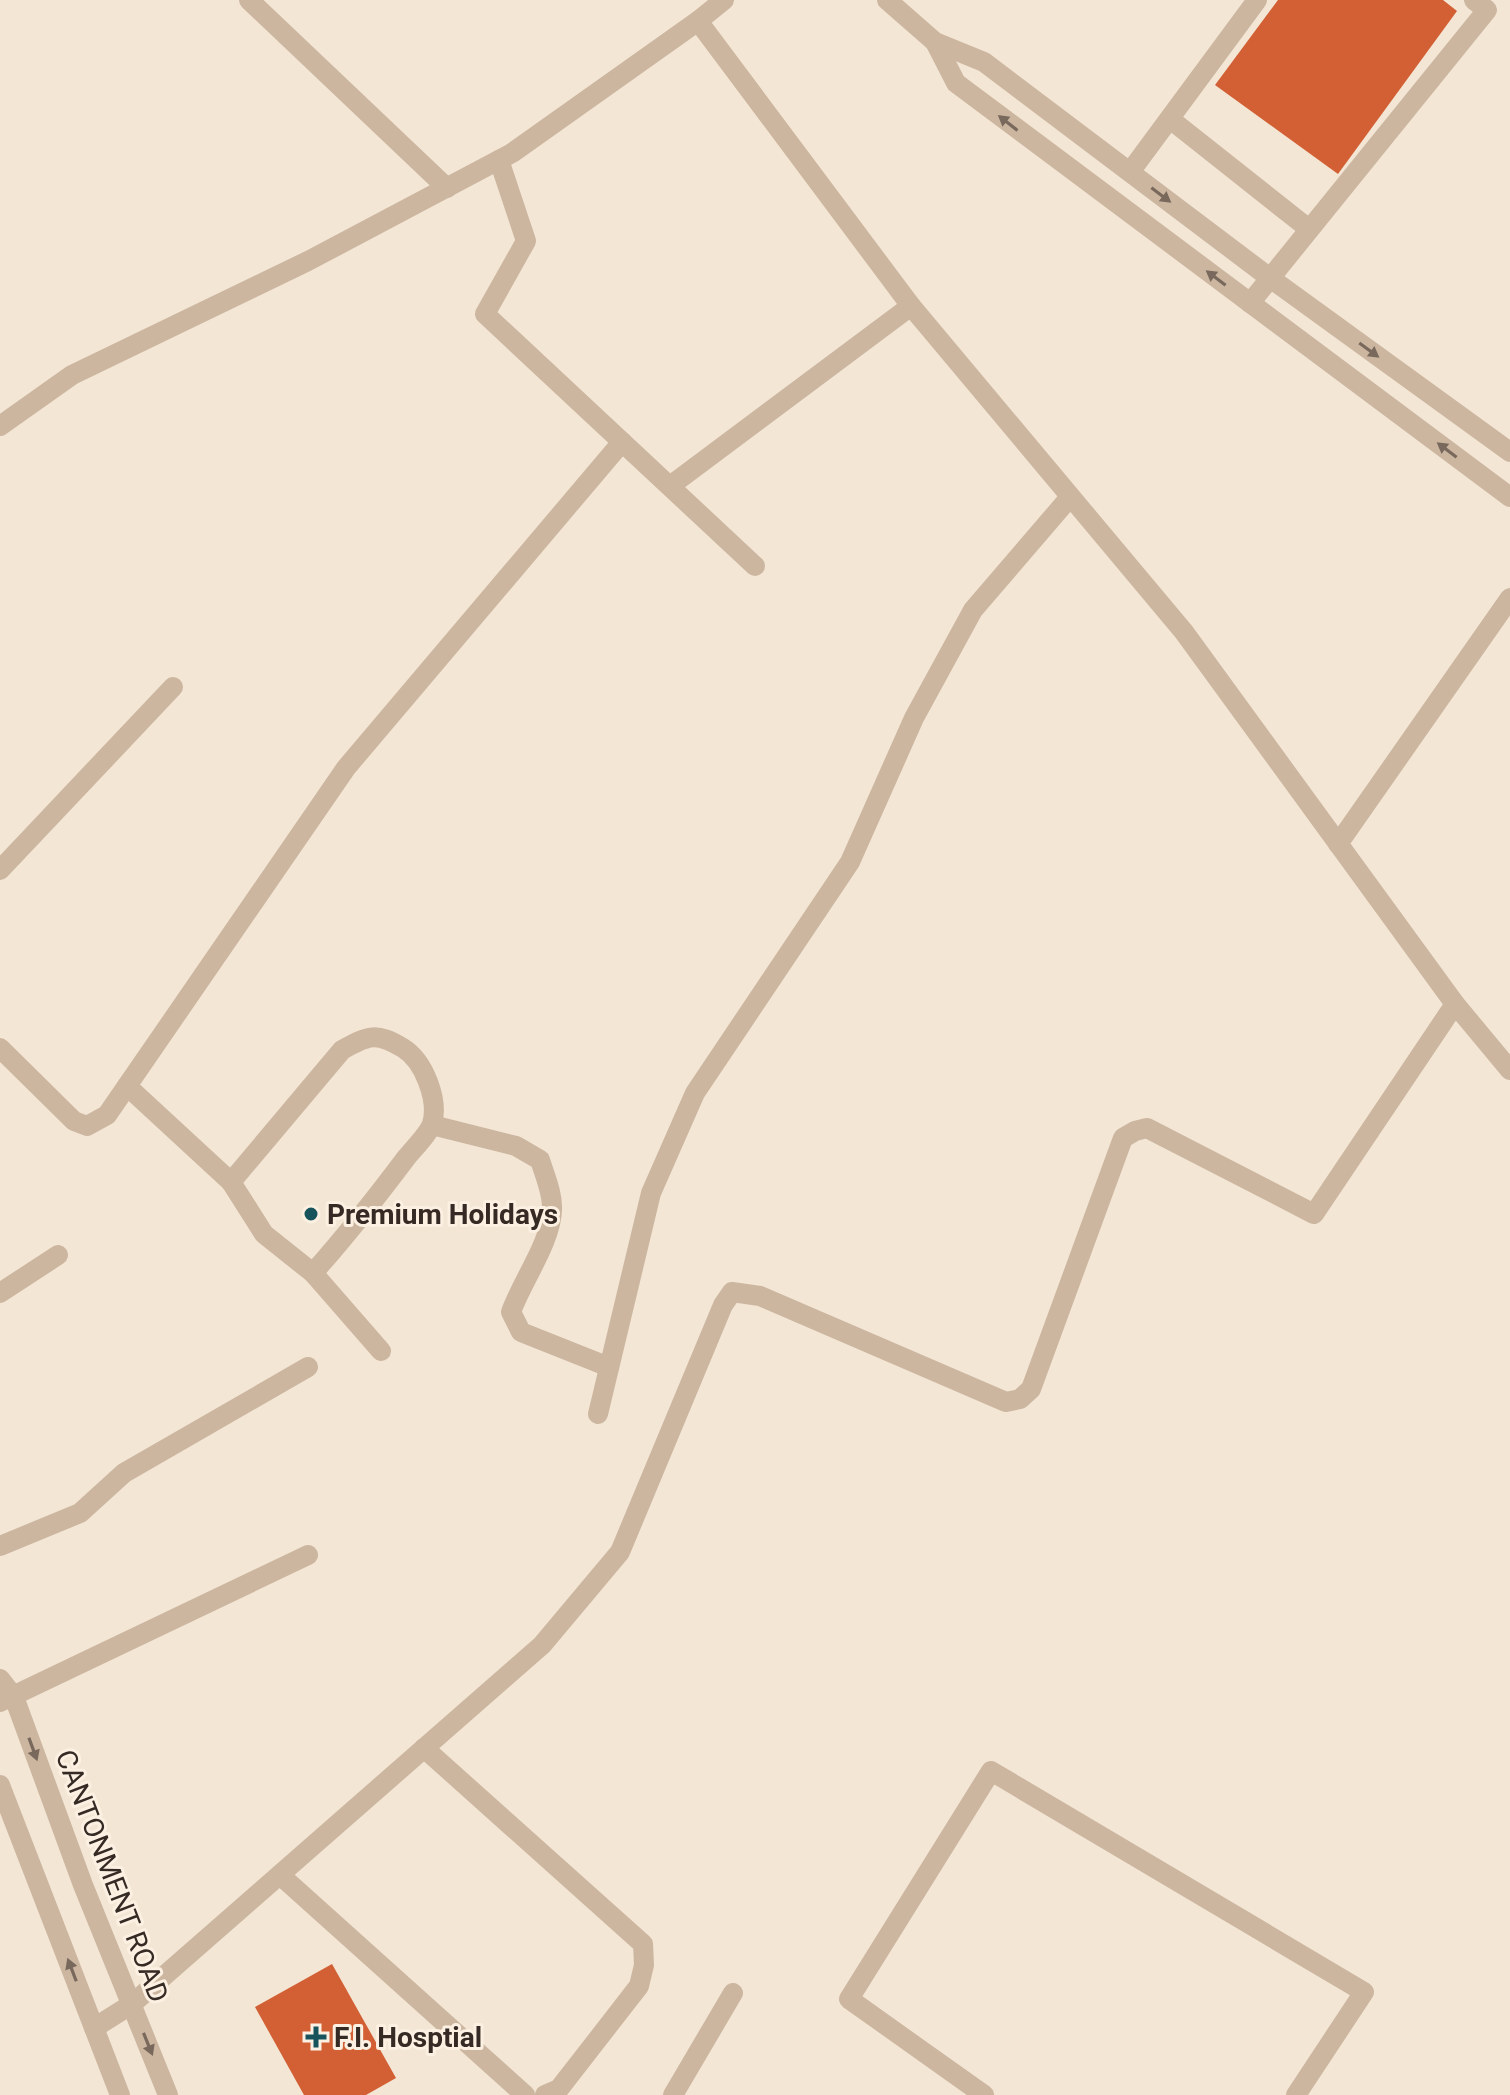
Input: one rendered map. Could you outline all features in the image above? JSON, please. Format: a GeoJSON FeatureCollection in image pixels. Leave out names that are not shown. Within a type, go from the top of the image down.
{"type":"FeatureCollection","features":[{"type":"Feature","properties":{"kind":"street"},"geometry":{"type":"LineString","coordinates":[[249,0],[447,188]]}},
{"type":"Feature","properties":{"kind":"street"},"geometry":{"type":"LineString","coordinates":[[0,426],[72,375],[308,261],[499,160],[724,0]]}},
{"type":"Feature","properties":{"kind":"street"},"geometry":{"type":"LineString","coordinates":[[887,0],[935,42],[984,62],[1270,278],[1510,452]]}},
{"type":"Feature","properties":{"kind":"street"},"geometry":{"type":"LineString","coordinates":[[1130,172],[1257,0]]}},
{"type":"Feature","properties":{"kind":"street"},"geometry":{"type":"LineString","coordinates":[[1250,303],[1487,10],[1474,0]]}},
{"type":"Feature","properties":{"kind":"street"},"geometry":{"type":"LineString","coordinates":[[698,21],[911,306],[1184,632],[1455,1004],[1510,1070]]}},
{"type":"Feature","properties":{"kind":"street"},"geometry":{"type":"LineString","coordinates":[[935,42],[956,83],[1510,497]]}},
{"type":"Feature","properties":{"kind":"street"},"geometry":{"type":"LineString","coordinates":[[1170,119],[1309,229]]}},
{"type":"Feature","properties":{"kind":"street"},"geometry":{"type":"LineString","coordinates":[[499,160],[526,241],[485,314],[755,566]]}},
{"type":"Feature","properties":{"kind":"street"},"geometry":{"type":"LineString","coordinates":[[670,486],[911,306]]}},
{"type":"Feature","properties":{"kind":"street"},"geometry":{"type":"LineString","coordinates":[[0,1048],[74,1121],[87,1126],[107,1115],[346,768],[622,442]]}},
{"type":"Feature","properties":{"kind":"street"},"geometry":{"type":"LineString","coordinates":[[598,1414],[651,1193],[695,1093],[850,862],[914,718],[973,610],[1070,497]]}},
{"type":"Feature","properties":{"kind":"street"},"geometry":{"type":"LineString","coordinates":[[1338,844],[1510,598]]}},
{"type":"Feature","properties":{"kind":"street"},"geometry":{"type":"LineString","coordinates":[[0,870],[173,687]]}},
{"type":"Feature","properties":{"kind":"street"},"geometry":{"type":"LineString","coordinates":[[94,2028],[132,2004],[542,1645],[620,1552],[723,1305],[732,1292],[760,1296],[1006,1402],[1020,1399],[1031,1389],[1123,1138],[1147,1128],[1314,1214],[1455,1004]]}},
{"type":"Feature","properties":{"kind":"street"},"geometry":{"type":"LineString","coordinates":[[231,1182],[342,1050],[364,1037],[383,1036],[410,1052],[427,1075],[432,1095],[432,1125],[352,1229],[313,1273]]}},
{"type":"Feature","properties":{"kind":"street"},"geometry":{"type":"LineString","coordinates":[[127,1086],[231,1182],[264,1234],[313,1273],[381,1351]]}},
{"type":"Feature","properties":{"kind":"street"},"geometry":{"type":"LineString","coordinates":[[432,1125],[516,1146],[540,1160],[552,1211],[545,1238],[511,1312],[521,1332],[609,1367]]}},
{"type":"Feature","properties":{"kind":"street"},"geometry":{"type":"LineString","coordinates":[[0,1293],[58,1255]]}},
{"type":"Feature","properties":{"kind":"street"},"geometry":{"type":"LineString","coordinates":[[0,1546],[80,1513],[124,1473],[308,1367]]}},
{"type":"Feature","properties":{"kind":"street"},"geometry":{"type":"LineString","coordinates":[[7,1700],[308,1555]]}},
{"type":"Feature","properties":{"kind":"street","name":"CANTONMENT ROAD"},"geometry":{"type":"LineString","coordinates":[[0,1679],[168,2095]]}},
{"type":"Feature","properties":{"kind":"street"},"geometry":{"type":"LineString","coordinates":[[424,1748],[643,1944],[644,1965],[639,1986],[559,2089],[545,2095]]}},
{"type":"Feature","properties":{"kind":"street"},"geometry":{"type":"LineString","coordinates":[[984,2095],[849,1999],[991,1771],[1364,1992],[1296,2095]]}},
{"type":"Feature","properties":{"kind":"street"},"geometry":{"type":"LineString","coordinates":[[0,1785],[120,2095]]}},
{"type":"Feature","properties":{"kind":"street"},"geometry":{"type":"LineString","coordinates":[[280,1875],[525,2095]]}},
{"type":"Feature","properties":{"kind":"street"},"geometry":{"type":"LineString","coordinates":[[673,2095],[733,1993]]}},
{"type":"Feature","properties":{"kind":"building"},"geometry":{"type":"Polygon","coordinates":[[[1278,0],[1443,0],[1457,11],[1338,174],[1215,85],[1278,0]]]}},
{"type":"Feature","properties":{"kind":"building"},"geometry":{"type":"Polygon","coordinates":[[[332,1964],[396,2078],[366,2095],[304,2095],[255,2007],[332,1964]]]}},
{"type":"Feature","properties":{"kind":"place","name":"Premium Holidays"},"geometry":{"type":"Point","coordinates":[311,1214]}},
{"type":"Feature","properties":{"kind":"place","name":"F.I. Hosptial"},"geometry":{"type":"Point","coordinates":[316,2037]}}]}
